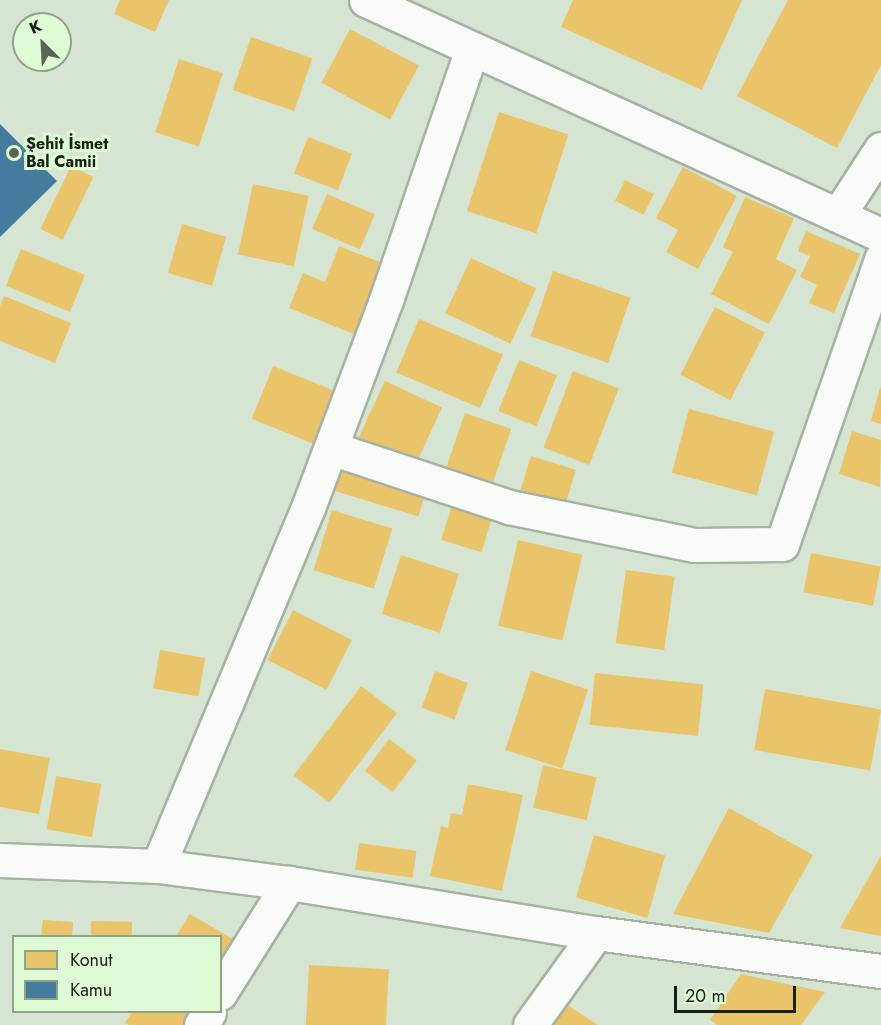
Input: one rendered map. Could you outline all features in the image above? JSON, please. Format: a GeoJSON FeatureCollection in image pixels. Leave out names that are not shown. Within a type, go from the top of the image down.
{"type":"FeatureCollection","features":[{"type":"Feature","properties":{"kind":"street"},"geometry":{"type":"LineString","coordinates":[[366,0],[881,235]]}},
{"type":"Feature","properties":{"kind":"street"},"geometry":{"type":"LineString","coordinates":[[158,866],[331,448],[472,49]]}},
{"type":"Feature","properties":{"kind":"street"},"geometry":{"type":"LineString","coordinates":[[838,215],[881,149]]}},
{"type":"Feature","properties":{"kind":"street"},"geometry":{"type":"LineString","coordinates":[[331,448],[509,507],[694,545],[782,544],[881,259]]}},
{"type":"Feature","properties":{"kind":"street"},"geometry":{"type":"LineString","coordinates":[[6,867],[158,866],[289,883],[596,933],[881,971]]}},
{"type":"Feature","properties":{"kind":"street"},"geometry":{"type":"LineString","coordinates":[[222,990],[289,883]]}},
{"type":"Feature","properties":{"kind":"street"},"geometry":{"type":"LineString","coordinates":[[530,1025],[596,933]]}},
{"type":"Feature","properties":{"kind":"building: Konut"},"geometry":{"type":"Polygon","coordinates":[[[120,0],[169,0],[155,32],[114,14],[120,0]]]}},
{"type":"Feature","properties":{"kind":"building: Konut"},"geometry":{"type":"Polygon","coordinates":[[[573,0],[742,0],[702,90],[561,27],[573,0]]]}},
{"type":"Feature","properties":{"kind":"building: Konut"},"geometry":{"type":"Polygon","coordinates":[[[788,0],[881,0],[881,65],[837,148],[737,96],[788,0]]]}},
{"type":"Feature","properties":{"kind":"building: Konut"},"geometry":{"type":"Polygon","coordinates":[[[350,29],[419,66],[390,119],[321,83],[350,29]]]}},
{"type":"Feature","properties":{"kind":"building: Konut"},"geometry":{"type":"Polygon","coordinates":[[[251,37],[312,58],[294,111],[233,90],[251,37]]]}},
{"type":"Feature","properties":{"kind":"building: Konut"},"geometry":{"type":"Polygon","coordinates":[[[179,59],[223,73],[199,146],[155,132],[179,59]]]}},
{"type":"Feature","properties":{"kind":"building: Konut"},"geometry":{"type":"Polygon","coordinates":[[[499,112],[568,135],[536,233],[467,211],[499,112]]]}},
{"type":"Feature","properties":{"kind":"building: Konut"},"geometry":{"type":"Polygon","coordinates":[[[308,137],[352,154],[338,190],[294,173],[308,137]]]}},
{"type":"Feature","properties":{"kind":"building: Konut"},"geometry":{"type":"Polygon","coordinates":[[[71,166],[93,177],[63,240],[40,229],[71,166]]]}},
{"type":"Feature","properties":{"kind":"building: Konut"},"geometry":{"type":"Polygon","coordinates":[[[683,167],[737,196],[698,269],[666,252],[678,230],[656,218],[683,167]]]}},
{"type":"Feature","properties":{"kind":"building: Konut"},"geometry":{"type":"Polygon","coordinates":[[[625,180],[654,194],[644,215],[615,201],[625,180]]]}},
{"type":"Feature","properties":{"kind":"building: Konut"},"geometry":{"type":"Polygon","coordinates":[[[253,184],[309,196],[294,266],[238,254],[253,184]]]}},
{"type":"Feature","properties":{"kind":"building: Konut"},"geometry":{"type":"Polygon","coordinates":[[[327,194],[375,214],[360,249],[312,229],[327,194]]]}},
{"type":"Feature","properties":{"kind":"building: Konut"},"geometry":{"type":"Polygon","coordinates":[[[745,197],[794,218],[776,259],[797,270],[769,324],[711,294],[733,252],[723,247],[745,197]]]}},
{"type":"Feature","properties":{"kind":"building: Konut"},"geometry":{"type":"Polygon","coordinates":[[[182,224],[226,237],[212,286],[168,273],[182,224]]]}},
{"type":"Feature","properties":{"kind":"building: Konut"},"geometry":{"type":"Polygon","coordinates":[[[806,231],[860,254],[834,313],[809,303],[817,285],[800,277],[810,256],[798,251],[806,231]]]}},
{"type":"Feature","properties":{"kind":"building: Konut"},"geometry":{"type":"Polygon","coordinates":[[[339,246],[385,264],[356,335],[289,308],[303,273],[325,282],[339,246]]]}},
{"type":"Feature","properties":{"kind":"building: Konut"},"geometry":{"type":"Polygon","coordinates":[[[21,249],[85,275],[70,312],[6,286],[21,249]]]}},
{"type":"Feature","properties":{"kind":"building: Konut"},"geometry":{"type":"Polygon","coordinates":[[[471,258],[536,288],[510,344],[445,313],[471,258]]]}},
{"type":"Feature","properties":{"kind":"building: Konut"},"geometry":{"type":"Polygon","coordinates":[[[553,271],[631,298],[608,363],[531,336],[553,271]]]}},
{"type":"Feature","properties":{"kind":"building: Konut"},"geometry":{"type":"Polygon","coordinates":[[[4,296],[71,323],[55,363],[0,341],[0,306],[4,296]]]}},
{"type":"Feature","properties":{"kind":"building: Konut"},"geometry":{"type":"Polygon","coordinates":[[[715,307],[765,332],[730,400],[680,375],[715,307]]]}},
{"type":"Feature","properties":{"kind":"building: Konut"},"geometry":{"type":"Polygon","coordinates":[[[419,319],[503,355],[480,408],[396,372],[419,319]]]}},
{"type":"Feature","properties":{"kind":"building: Konut"},"geometry":{"type":"Polygon","coordinates":[[[519,360],[557,375],[536,426],[498,411],[519,360]]]}},
{"type":"Feature","properties":{"kind":"building: Konut"},"geometry":{"type":"Polygon","coordinates":[[[273,366],[336,391],[315,444],[252,419],[273,366]]]}},
{"type":"Feature","properties":{"kind":"building: Konut"},"geometry":{"type":"Polygon","coordinates":[[[573,371],[619,389],[589,465],[544,448],[573,371]]]}},
{"type":"Feature","properties":{"kind":"building: Konut"},"geometry":{"type":"Polygon","coordinates":[[[385,381],[442,408],[412,473],[355,446],[385,381]]]}},
{"type":"Feature","properties":{"kind":"building: Konut"},"geometry":{"type":"Polygon","coordinates":[[[881,388],[881,424],[871,421],[881,388]]]}},
{"type":"Feature","properties":{"kind":"building: Konut"},"geometry":{"type":"Polygon","coordinates":[[[689,409],[774,432],[757,496],[672,473],[689,409]]]}},
{"type":"Feature","properties":{"kind":"building: Konut"},"geometry":{"type":"Polygon","coordinates":[[[465,413],[511,429],[488,496],[442,480],[465,413]]]}},
{"type":"Feature","properties":{"kind":"building: Konut"},"geometry":{"type":"Polygon","coordinates":[[[852,431],[881,440],[880,487],[839,474],[852,431]]]}},
{"type":"Feature","properties":{"kind":"building: Konut"},"geometry":{"type":"Polygon","coordinates":[[[531,456],[576,470],[565,507],[520,493],[531,456]]]}},
{"type":"Feature","properties":{"kind":"building: Konut"},"geometry":{"type":"Polygon","coordinates":[[[340,458],[428,485],[418,516],[330,490],[340,458]]]}},
{"type":"Feature","properties":{"kind":"building: Konut"},"geometry":{"type":"Polygon","coordinates":[[[455,495],[495,507],[481,552],[441,540],[455,495]]]}},
{"type":"Feature","properties":{"kind":"building: Konut"},"geometry":{"type":"Polygon","coordinates":[[[332,510],[392,528],[374,589],[314,570],[332,510]]]}},
{"type":"Feature","properties":{"kind":"building: Konut"},"geometry":{"type":"Polygon","coordinates":[[[518,540],[582,555],[563,641],[498,626],[518,540]]]}},
{"type":"Feature","properties":{"kind":"building: Konut"},"geometry":{"type":"Polygon","coordinates":[[[811,553],[881,567],[873,606],[803,592],[811,553]]]}},
{"type":"Feature","properties":{"kind":"building: Konut"},"geometry":{"type":"Polygon","coordinates":[[[401,555],[459,574],[440,633],[382,614],[401,555]]]}},
{"type":"Feature","properties":{"kind":"building: Konut"},"geometry":{"type":"Polygon","coordinates":[[[626,570],[675,577],[664,650],[616,643],[626,570]]]}},
{"type":"Feature","properties":{"kind":"building: Konut"},"geometry":{"type":"Polygon","coordinates":[[[293,610],[352,640],[326,690],[268,660],[293,610]]]}},
{"type":"Feature","properties":{"kind":"building: Konut"},"geometry":{"type":"Polygon","coordinates":[[[160,650],[205,658],[199,696],[153,688],[160,650]]]}},
{"type":"Feature","properties":{"kind":"building: Konut"},"geometry":{"type":"Polygon","coordinates":[[[435,671],[468,683],[455,720],[422,708],[435,671]]]}},
{"type":"Feature","properties":{"kind":"building: Konut"},"geometry":{"type":"Polygon","coordinates":[[[531,671],[588,690],[562,768],[505,750],[531,671]]]}},
{"type":"Feature","properties":{"kind":"building: Konut"},"geometry":{"type":"Polygon","coordinates":[[[595,673],[703,684],[698,736],[590,725],[595,673]]]}},
{"type":"Feature","properties":{"kind":"building: Konut"},"geometry":{"type":"Polygon","coordinates":[[[361,686],[397,713],[330,803],[294,775],[361,686]]]}},
{"type":"Feature","properties":{"kind":"building: Konut"},"geometry":{"type":"Polygon","coordinates":[[[765,689],[881,709],[870,771],[754,750],[765,689]]]}},
{"type":"Feature","properties":{"kind":"building: Konut"},"geometry":{"type":"Polygon","coordinates":[[[389,739],[417,760],[393,792],[365,771],[389,739]]]}},
{"type":"Feature","properties":{"kind":"building: Konut"},"geometry":{"type":"Polygon","coordinates":[[[0,749],[50,758],[39,814],[0,807],[0,749]]]}},
{"type":"Feature","properties":{"kind":"building: Konut"},"geometry":{"type":"Polygon","coordinates":[[[543,765],[597,777],[587,820],[533,808],[543,765]]]}},
{"type":"Feature","properties":{"kind":"building: Konut"},"geometry":{"type":"Polygon","coordinates":[[[56,776],[101,784],[92,837],[47,829],[56,776]]]}},
{"type":"Feature","properties":{"kind":"building: Konut"},"geometry":{"type":"Polygon","coordinates":[[[468,784],[523,795],[502,891],[430,876],[441,826],[448,828],[451,813],[462,815],[468,784]]]}},
{"type":"Feature","properties":{"kind":"building: Konut"},"geometry":{"type":"Polygon","coordinates":[[[729,808],[813,855],[769,933],[673,914],[729,808]]]}},
{"type":"Feature","properties":{"kind":"building: Konut"},"geometry":{"type":"Polygon","coordinates":[[[594,835],[665,855],[647,918],[576,897],[594,835]]]}},
{"type":"Feature","properties":{"kind":"building: Konut"},"geometry":{"type":"Polygon","coordinates":[[[359,843],[416,851],[413,878],[355,870],[359,843]]]}},
{"type":"Feature","properties":{"kind":"building: Konut"},"geometry":{"type":"Polygon","coordinates":[[[881,856],[881,936],[840,928],[881,856]]]}},
{"type":"Feature","properties":{"kind":"building: Konut"},"geometry":{"type":"Polygon","coordinates":[[[190,914],[236,941],[222,964],[222,935],[177,935],[190,914]]]}},
{"type":"Feature","properties":{"kind":"building: Konut"},"geometry":{"type":"Polygon","coordinates":[[[43,920],[73,922],[72,935],[41,935],[43,920]]]}},
{"type":"Feature","properties":{"kind":"building: Konut"},"geometry":{"type":"Polygon","coordinates":[[[91,921],[132,922],[132,935],[91,935],[91,921]]]}},
{"type":"Feature","properties":{"kind":"building: Konut"},"geometry":{"type":"Polygon","coordinates":[[[309,965],[389,969],[386,1025],[306,1025],[309,965]]]}},
{"type":"Feature","properties":{"kind":"building: Konut"},"geometry":{"type":"Polygon","coordinates":[[[741,974],[825,992],[801,1025],[717,1025],[710,1020],[741,974]]]}},
{"type":"Feature","properties":{"kind":"building: Konut"},"geometry":{"type":"Polygon","coordinates":[[[560,1000],[598,1025],[550,1025],[560,1000]]]}},
{"type":"Feature","properties":{"kind":"building: Konut"},"geometry":{"type":"Polygon","coordinates":[[[131,1013],[193,1013],[186,1025],[129,1025],[125,1023],[131,1013]]]}},
{"type":"Feature","properties":{"kind":"building: Kamu","name":"Şehit İsmet Bal Camii"},"geometry":{"type":"Polygon","coordinates":[[[0,124],[57,181],[0,237],[0,124]]]}},
{"type":"Feature","properties":{"kind":"place","name":"Şehit İsmet Bal Camii"},"geometry":{"type":"Point","coordinates":[14,153]}}]}
